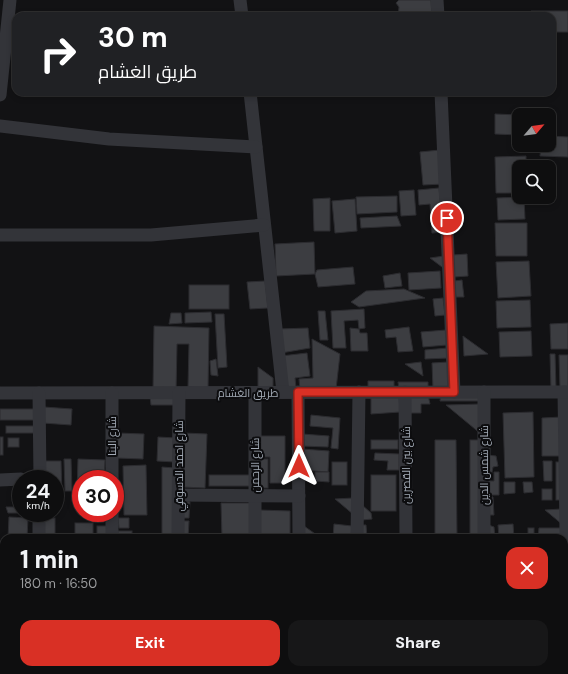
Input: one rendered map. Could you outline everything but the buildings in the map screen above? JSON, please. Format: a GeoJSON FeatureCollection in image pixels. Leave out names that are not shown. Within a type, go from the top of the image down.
{"type":"FeatureCollection","features":[{"type":"Feature","properties":{"kind":"street"},"geometry":{"type":"LineString","coordinates":[[0,95],[7,44],[10,0]]}},
{"type":"Feature","properties":{"kind":"street"},"geometry":{"type":"LineString","coordinates":[[240,0],[242,12]]}},
{"type":"Feature","properties":{"kind":"street"},"geometry":{"type":"LineString","coordinates":[[437,0],[438,12]]}},
{"type":"Feature","properties":{"kind":"street"},"geometry":{"type":"LineString","coordinates":[[250,96],[283,392]]}},
{"type":"Feature","properties":{"kind":"street"},"geometry":{"type":"LineString","coordinates":[[441,96],[454,392]]}},
{"type":"Feature","properties":{"kind":"street"},"geometry":{"type":"LineString","coordinates":[[0,126],[109,139],[256,147]]}},
{"type":"Feature","properties":{"kind":"street"},"geometry":{"type":"LineString","coordinates":[[0,235],[151,235],[264,225]]}},
{"type":"Feature","properties":{"kind":"street"},"geometry":{"type":"LineString","coordinates":[[298,392],[299,534]]}},
{"type":"Feature","properties":{"kind":"street"},"geometry":{"type":"LineString","coordinates":[[357,534],[359,392]]}},
{"type":"Feature","properties":{"kind":"street","name":"شارع بين القصرين"},"geometry":{"type":"LineString","coordinates":[[405,392],[406,534]]}},
{"type":"Feature","properties":{"kind":"street","name":"شارع شمس الدين"},"geometry":{"type":"LineString","coordinates":[[484,392],[484,534]]}},
{"type":"Feature","properties":{"kind":"street"},"geometry":{"type":"LineString","coordinates":[[566,392],[567,534]]}},
{"type":"Feature","properties":{"kind":"street","name":"طريق الغشام"},"geometry":{"type":"LineString","coordinates":[[0,393],[566,392]]}},
{"type":"Feature","properties":{"kind":"street"},"geometry":{"type":"LineString","coordinates":[[39,393],[40,470]]}},
{"type":"Feature","properties":{"kind":"street","name":"شارع البنا"},"geometry":{"type":"LineString","coordinates":[[112,393],[112,470]]}},
{"type":"Feature","properties":{"kind":"street","name":"شارع احمد الدسوقي"},"geometry":{"type":"LineString","coordinates":[[178,534],[180,393]]}},
{"type":"Feature","properties":{"kind":"street","name":"شارع الرحمن"},"geometry":{"type":"LineString","coordinates":[[254,393],[255,534]]}},
{"type":"Feature","properties":{"kind":"street"},"geometry":{"type":"LineString","coordinates":[[0,480],[12,479]]}},
{"type":"Feature","properties":{"kind":"street"},"geometry":{"type":"LineString","coordinates":[[178,495],[299,496]]}},
{"type":"Feature","properties":{"kind":"street"},"geometry":{"type":"LineString","coordinates":[[40,522],[40,534]]}},
{"type":"Feature","properties":{"kind":"street"},"geometry":{"type":"LineString","coordinates":[[112,522],[112,534]]}},
{"type":"Feature","properties":{"kind":"route"},"geometry":{"type":"LineString","coordinates":[[299,466],[298,392],[454,392],[447,218]]}}]}
